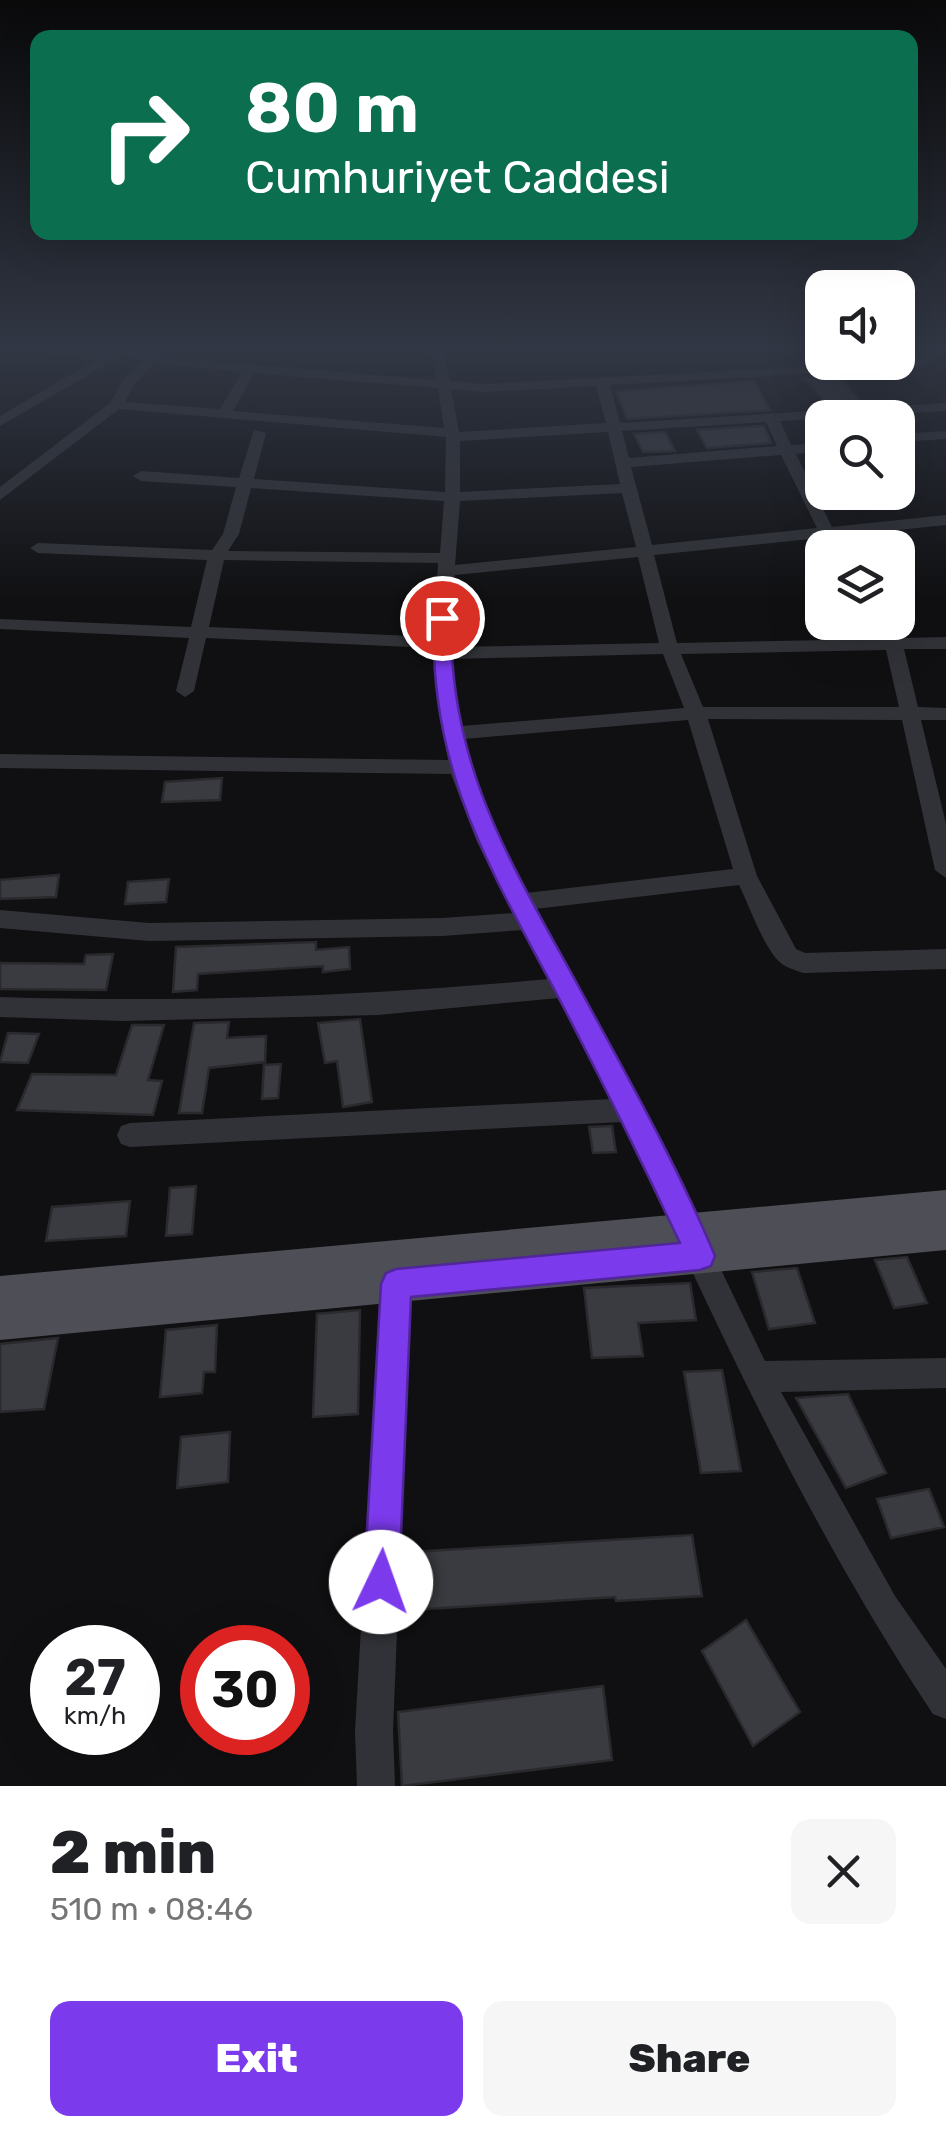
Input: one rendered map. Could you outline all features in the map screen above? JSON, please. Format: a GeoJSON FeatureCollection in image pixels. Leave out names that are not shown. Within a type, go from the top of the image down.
{"type":"FeatureCollection","features":[{"type":"Feature","properties":{"kind":"main road"},"geometry":{"type":"LineString","coordinates":[[0,1320],[396,1284],[946,1208]]}},
{"type":"Feature","properties":{"kind":"main road"},"geometry":{"type":"LineString","coordinates":[[0,1296],[695,1244],[946,1232]]}},
{"type":"Feature","properties":{"kind":"street"},"geometry":{"type":"LineString","coordinates":[[0,495],[76,435]]}},
{"type":"Feature","properties":{"kind":"street"},"geometry":{"type":"LineString","coordinates":[[185,691],[217,555],[231,534],[259,435]]}},
{"type":"Feature","properties":{"kind":"street"},"geometry":{"type":"LineString","coordinates":[[453,435],[453,497],[442,648],[459,767],[488,842],[631,1110],[756,1378],[884,1608],[946,1701]]}},
{"type":"Feature","properties":{"kind":"street"},"geometry":{"type":"LineString","coordinates":[[615,435],[669,647],[696,714],[746,876],[780,944],[795,962],[946,959]]}},
{"type":"Feature","properties":{"kind":"street"},"geometry":{"type":"LineString","coordinates":[[780,435],[825,530]]}},
{"type":"Feature","properties":{"kind":"street"},"geometry":{"type":"LineString","coordinates":[[915,437],[940,435]]}},
{"type":"Feature","properties":{"kind":"street"},"geometry":{"type":"LineString","coordinates":[[622,464],[805,449]]}},
{"type":"Feature","properties":{"kind":"street"},"geometry":{"type":"LineString","coordinates":[[141,476],[453,497],[630,488]]}},
{"type":"Feature","properties":{"kind":"street"},"geometry":{"type":"LineString","coordinates":[[852,530],[946,520]]}},
{"type":"Feature","properties":{"kind":"street"},"geometry":{"type":"LineString","coordinates":[[38,548],[447,565],[805,535]]}},
{"type":"Feature","properties":{"kind":"street"},"geometry":{"type":"LineString","coordinates":[[0,624],[442,648],[669,647],[685,651],[946,644]]}},
{"type":"Feature","properties":{"kind":"street"},"geometry":{"type":"LineString","coordinates":[[892,640],[946,870]]}},
{"type":"Feature","properties":{"kind":"street"},"geometry":{"type":"LineString","coordinates":[[452,733],[696,714],[946,714]]}},
{"type":"Feature","properties":{"kind":"street"},"geometry":{"type":"LineString","coordinates":[[0,761],[459,767]]}},
{"type":"Feature","properties":{"kind":"street"},"geometry":{"type":"LineString","coordinates":[[0,919],[149,932],[442,927],[746,876]]}},
{"type":"Feature","properties":{"kind":"street"},"geometry":{"type":"LineString","coordinates":[[0,1008],[122,1011],[378,1005],[565,988]]}},
{"type":"Feature","properties":{"kind":"street"},"geometry":{"type":"LineString","coordinates":[[130,1135],[631,1110]]}},
{"type":"Feature","properties":{"kind":"street"},"geometry":{"type":"LineString","coordinates":[[376,1786],[375,1712],[396,1284]]}},
{"type":"Feature","properties":{"kind":"street"},"geometry":{"type":"LineString","coordinates":[[756,1378],[946,1373]]}},
{"type":"Feature","properties":{"kind":"building"},"geometry":{"type":"Polygon","coordinates":[[[635,435],[667,435],[675,451],[643,452],[635,435]]]}},
{"type":"Feature","properties":{"kind":"building"},"geometry":{"type":"Polygon","coordinates":[[[700,435],[768,435],[771,443],[707,448],[700,435]]]}},
{"type":"Feature","properties":{"kind":"building"},"geometry":{"type":"Polygon","coordinates":[[[222,778],[220,800],[162,802],[165,782],[222,778]]]}},
{"type":"Feature","properties":{"kind":"building"},"geometry":{"type":"Polygon","coordinates":[[[59,875],[56,897],[0,899],[0,880],[59,875]]]}},
{"type":"Feature","properties":{"kind":"building"},"geometry":{"type":"Polygon","coordinates":[[[169,879],[166,902],[125,904],[128,882],[169,879]]]}},
{"type":"Feature","properties":{"kind":"building"},"geometry":{"type":"Polygon","coordinates":[[[316,942],[316,950],[349,947],[350,969],[323,972],[323,966],[198,974],[197,990],[173,992],[176,947],[316,942]]]}},
{"type":"Feature","properties":{"kind":"building"},"geometry":{"type":"Polygon","coordinates":[[[113,954],[106,990],[0,989],[0,963],[84,964],[86,955],[113,954]]]}},
{"type":"Feature","properties":{"kind":"building"},"geometry":{"type":"Polygon","coordinates":[[[360,1019],[372,1102],[343,1107],[337,1061],[325,1063],[318,1023],[360,1019]]]}},
{"type":"Feature","properties":{"kind":"building"},"geometry":{"type":"Polygon","coordinates":[[[229,1022],[227,1038],[266,1036],[265,1062],[209,1068],[202,1113],[179,1113],[194,1023],[229,1022]]]}},
{"type":"Feature","properties":{"kind":"building"},"geometry":{"type":"Polygon","coordinates":[[[132,1025],[164,1025],[148,1080],[162,1081],[153,1115],[17,1110],[32,1074],[116,1075],[132,1025]]]}},
{"type":"Feature","properties":{"kind":"building"},"geometry":{"type":"Polygon","coordinates":[[[8,1033],[39,1034],[28,1063],[0,1062],[8,1033]]]}},
{"type":"Feature","properties":{"kind":"building"},"geometry":{"type":"Polygon","coordinates":[[[281,1064],[278,1098],[262,1099],[264,1065],[281,1064]]]}},
{"type":"Feature","properties":{"kind":"building"},"geometry":{"type":"Polygon","coordinates":[[[612,1126],[616,1152],[593,1153],[589,1127],[612,1126]]]}},
{"type":"Feature","properties":{"kind":"building"},"geometry":{"type":"Polygon","coordinates":[[[196,1186],[192,1234],[166,1236],[170,1188],[196,1186]]]}},
{"type":"Feature","properties":{"kind":"building"},"geometry":{"type":"Polygon","coordinates":[[[130,1201],[126,1236],[46,1241],[52,1207],[130,1201]]]}},
{"type":"Feature","properties":{"kind":"building"},"geometry":{"type":"Polygon","coordinates":[[[907,1257],[927,1303],[894,1308],[875,1260],[907,1257]]]}},
{"type":"Feature","properties":{"kind":"building"},"geometry":{"type":"Polygon","coordinates":[[[797,1268],[815,1323],[769,1329],[752,1272],[797,1268]]]}},
{"type":"Feature","properties":{"kind":"building"},"geometry":{"type":"Polygon","coordinates":[[[690,1283],[696,1320],[638,1323],[643,1356],[592,1358],[584,1288],[690,1283]]]}},
{"type":"Feature","properties":{"kind":"building"},"geometry":{"type":"Polygon","coordinates":[[[360,1310],[358,1414],[313,1417],[317,1314],[360,1310]]]}},
{"type":"Feature","properties":{"kind":"building"},"geometry":{"type":"Polygon","coordinates":[[[217,1325],[215,1372],[204,1372],[202,1393],[160,1397],[166,1330],[217,1325]]]}},
{"type":"Feature","properties":{"kind":"building"},"geometry":{"type":"Polygon","coordinates":[[[58,1338],[44,1409],[0,1412],[0,1344],[58,1338]]]}},
{"type":"Feature","properties":{"kind":"building"},"geometry":{"type":"Polygon","coordinates":[[[722,1370],[741,1471],[701,1473],[684,1372],[722,1370]]]}},
{"type":"Feature","properties":{"kind":"building"},"geometry":{"type":"Polygon","coordinates":[[[848,1394],[886,1473],[846,1488],[796,1398],[848,1394]]]}},
{"type":"Feature","properties":{"kind":"building"},"geometry":{"type":"Polygon","coordinates":[[[230,1432],[228,1482],[177,1488],[181,1437],[230,1432]]]}},
{"type":"Feature","properties":{"kind":"building"},"geometry":{"type":"Polygon","coordinates":[[[929,1489],[944,1527],[891,1538],[877,1499],[929,1489]]]}},
{"type":"Feature","properties":{"kind":"building"},"geometry":{"type":"Polygon","coordinates":[[[692,1535],[702,1596],[616,1601],[615,1597],[412,1610],[411,1552],[692,1535]]]}},
{"type":"Feature","properties":{"kind":"building"},"geometry":{"type":"Polygon","coordinates":[[[746,1620],[800,1712],[753,1746],[702,1651],[746,1620]]]}},
{"type":"Feature","properties":{"kind":"building"},"geometry":{"type":"Polygon","coordinates":[[[603,1686],[612,1760],[402,1786],[398,1712],[603,1686]]]}},
{"type":"Feature","properties":{"kind":"route"},"geometry":{"type":"LineString","coordinates":[[381,1582],[396,1284],[700,1256],[631,1110],[488,842],[459,767],[452,733],[442,659],[442,618]]}}]}
